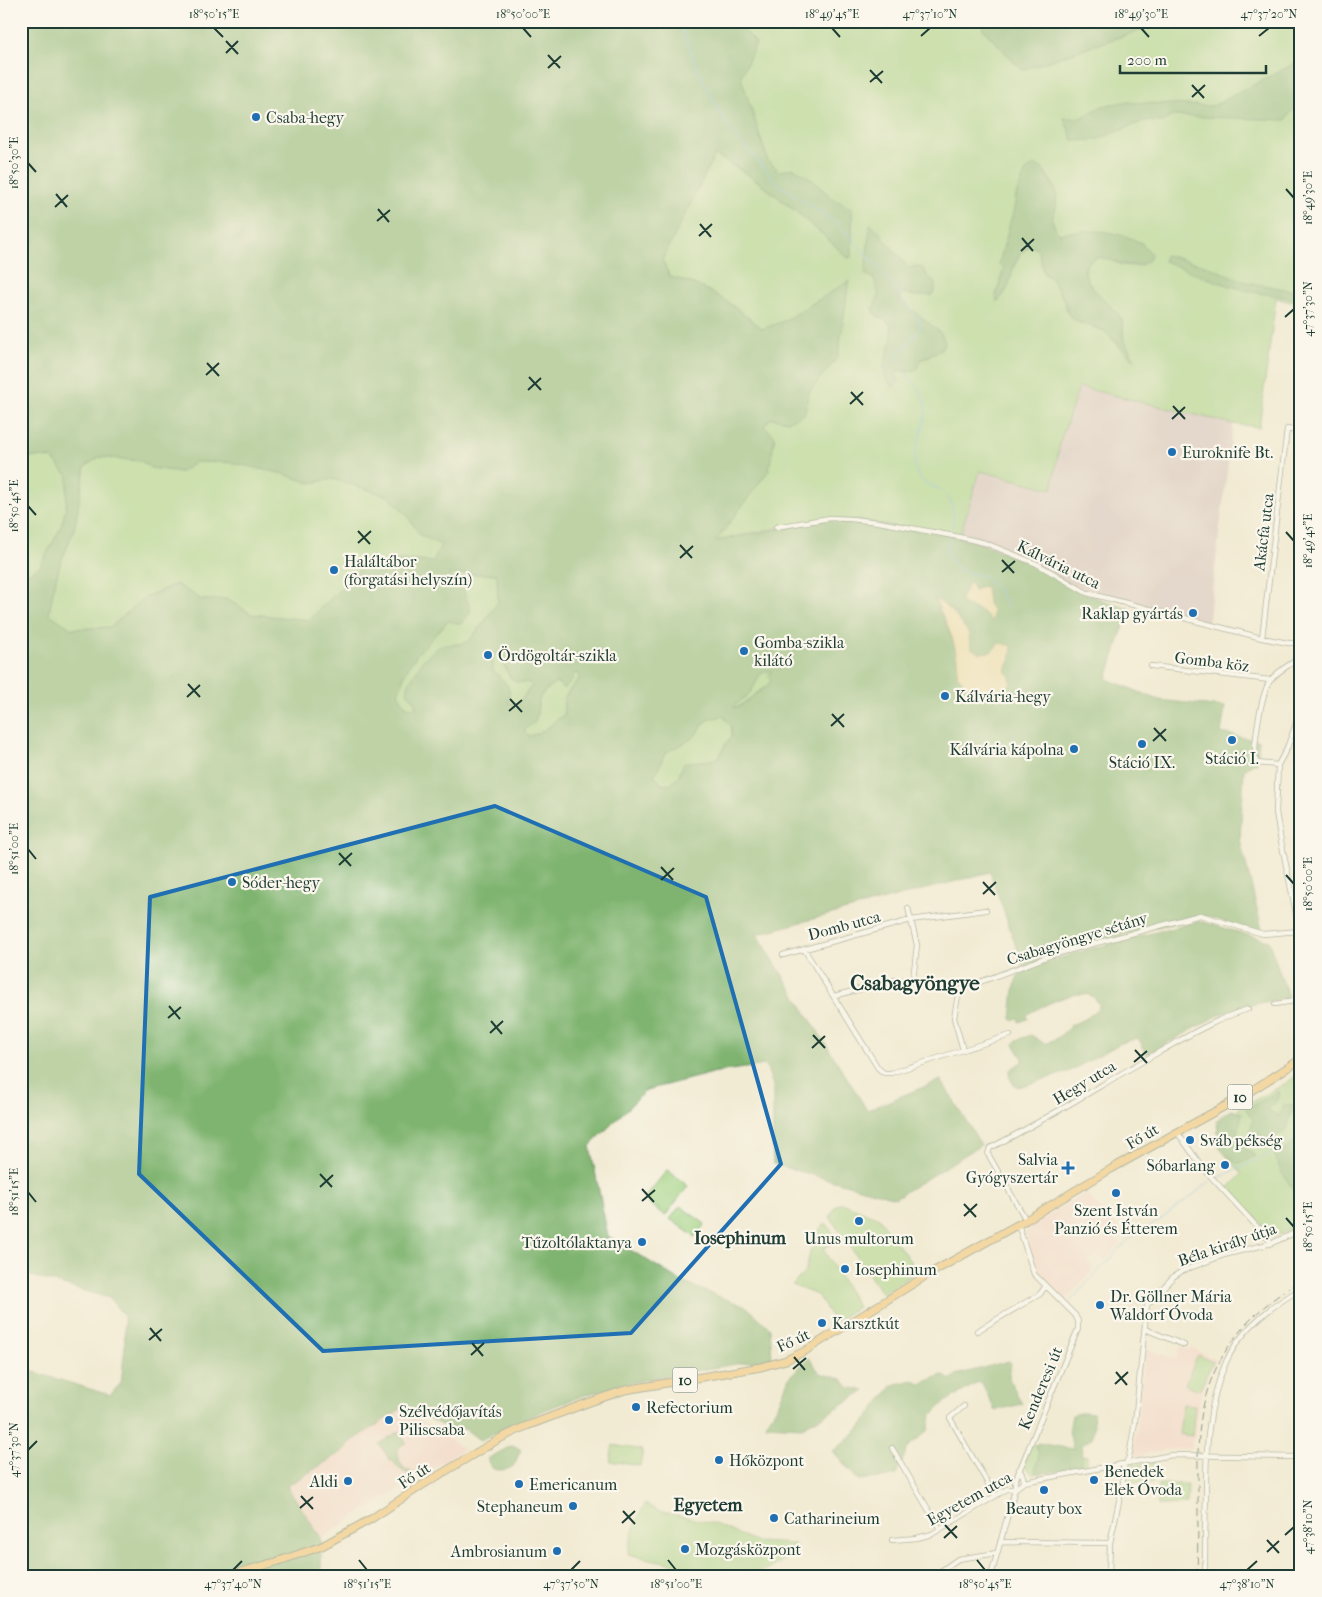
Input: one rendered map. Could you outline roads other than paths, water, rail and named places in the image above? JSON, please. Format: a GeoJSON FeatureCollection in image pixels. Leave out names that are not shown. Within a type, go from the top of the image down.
{"type":"FeatureCollection","features":[{"type":"Feature","properties":{"kind":"main road","name":"Fő út"},"geometry":{"type":"LineString","coordinates":[[228,1576],[310,1551],[348,1532],[485,1447],[532,1424],[625,1390],[761,1367],[786,1360],[822,1341],[927,1275],[1250,1092],[1301,1060]]}},
{"type":"Feature","properties":{"kind":"street","name":"Akácfa utca"},"geometry":{"type":"LineString","coordinates":[[1262,638],[1287,429],[1301,432]]}},
{"type":"Feature","properties":{"kind":"street","name":"Kálvária utca"},"geometry":{"type":"LineString","coordinates":[[776,526],[830,518],[851,519],[959,536],[986,543],[1037,564],[1086,594],[1262,638],[1288,643],[1301,643]]}},
{"type":"Feature","properties":{"kind":"street"},"geometry":{"type":"LineString","coordinates":[[1278,766],[1257,763],[1254,758],[1254,746],[1262,700],[1270,680],[1301,657]]}},
{"type":"Feature","properties":{"kind":"street","name":"Gomba köz"},"geometry":{"type":"LineString","coordinates":[[1151,666],[1270,680]]}},
{"type":"Feature","properties":{"kind":"street"},"geometry":{"type":"LineString","coordinates":[[1300,712],[1287,748],[1278,766],[1276,812],[1300,934]]}},
{"type":"Feature","properties":{"kind":"street"},"geometry":{"type":"LineString","coordinates":[[908,908],[917,945],[913,980]]}},
{"type":"Feature","properties":{"kind":"street","name":"Domb utca"},"geometry":{"type":"LineString","coordinates":[[783,955],[911,920],[986,910]]}},
{"type":"Feature","properties":{"kind":"street","name":"Csabagyöngye sétány"},"geometry":{"type":"LineString","coordinates":[[959,990],[1052,955],[1200,916],[1264,934],[1300,934]]}},
{"type":"Feature","properties":{"kind":"street"},"geometry":{"type":"LineString","coordinates":[[804,949],[878,1068],[884,1073],[891,1074],[1010,1034]]}},
{"type":"Feature","properties":{"kind":"street"},"geometry":{"type":"LineString","coordinates":[[834,996],[894,980],[913,980],[959,990],[954,1018],[963,1050]]}},
{"type":"Feature","properties":{"kind":"street"},"geometry":{"type":"LineString","coordinates":[[1275,1004],[1301,1000]]}},
{"type":"Feature","properties":{"kind":"street","name":"Hegy utca"},"geometry":{"type":"LineString","coordinates":[[1026,1220],[988,1154],[990,1148],[1028,1130],[1190,1035],[1227,1016],[1248,1009]]}},
{"type":"Feature","properties":{"kind":"street"},"geometry":{"type":"LineString","coordinates":[[1177,1132],[1203,1168],[1272,1243]]}},
{"type":"Feature","properties":{"kind":"street","name":"Kenderesi út"},"geometry":{"type":"LineString","coordinates":[[991,1576],[1019,1469],[1078,1329],[1078,1321],[1075,1314],[1045,1287],[1034,1274],[1018,1224]]}},
{"type":"Feature","properties":{"kind":"street","name":"Béla király útja"},"geometry":{"type":"LineString","coordinates":[[1110,1576],[1110,1544],[1123,1484],[1123,1469],[1129,1457],[1135,1422],[1147,1305],[1173,1277],[1182,1271],[1214,1258],[1272,1243],[1301,1230]]}},
{"type":"Feature","properties":{"kind":"street"},"geometry":{"type":"LineString","coordinates":[[977,1331],[1040,1294],[1045,1287]]}},
{"type":"Feature","properties":{"kind":"street"},"geometry":{"type":"LineString","coordinates":[[1205,1576],[1208,1422],[1226,1361],[1238,1342],[1256,1320],[1273,1306],[1301,1289]]}},
{"type":"Feature","properties":{"kind":"street"},"geometry":{"type":"LineString","coordinates":[[1145,1329],[1184,1345]]}},
{"type":"Feature","properties":{"kind":"street"},"geometry":{"type":"LineString","coordinates":[[964,1406],[950,1418],[995,1496]]}},
{"type":"Feature","properties":{"kind":"street"},"geometry":{"type":"LineString","coordinates":[[892,1448],[940,1529]]}},
{"type":"Feature","properties":{"kind":"street","name":"Egyetem utca"},"geometry":{"type":"LineString","coordinates":[[892,1540],[917,1538],[940,1529],[1007,1488],[1015,1489],[1024,1482],[1172,1455],[1301,1457]]}},
{"type":"Feature","properties":{"kind":"street"},"geometry":{"type":"LineString","coordinates":[[1019,1469],[1024,1482]]}},
{"type":"Feature","properties":{"kind":"street"},"geometry":{"type":"LineString","coordinates":[[1000,1542],[1110,1544]]}},
{"type":"Feature","properties":{"kind":"street"},"geometry":{"type":"LineString","coordinates":[[908,1576],[938,1573],[958,1559],[997,1553]]}},
{"type":"Feature","properties":{"kind":"waterway"},"geometry":{"type":"LineString","coordinates":[[679,21],[698,70],[729,129],[778,184],[836,222],[876,265],[919,319],[920,329],[897,356],[897,362],[917,386],[925,403],[925,419],[915,455],[916,471],[923,481],[942,491],[949,498],[953,513],[951,534]]}},
{"type":"Feature","properties":{"kind":"waterway"},"geometry":{"type":"LineString","coordinates":[[950,538],[946,552],[958,570],[983,576],[997,588],[1008,607]]}},
{"type":"Feature","properties":{"kind":"waterway"},"geometry":{"type":"LineString","coordinates":[[1218,1178],[1263,1157],[1301,1136]]}},
{"type":"Feature","properties":{"kind":"waterway"},"geometry":{"type":"LineString","coordinates":[[1070,1301],[1128,1240],[1160,1220],[1210,1182]]}},
{"type":"Feature","properties":{"kind":"railway"},"geometry":{"type":"LineString","coordinates":[[1197,1576],[1199,1437],[1201,1417],[1209,1387],[1216,1368],[1238,1334],[1267,1305],[1301,1281]]}},
{"type":"Feature","properties":{"kind":"railway"},"geometry":{"type":"LineString","coordinates":[[323,1576],[377,1571],[434,1576]]}},
{"type":"Feature","properties":{"kind":"place","name":"Csaba-hegy"},"geometry":{"type":"Point","coordinates":[256,117]}},
{"type":"Feature","properties":{"kind":"place","name":"Euroknife Bt."},"geometry":{"type":"Point","coordinates":[1172,452]}},
{"type":"Feature","properties":{"kind":"place","name":"Haláltábor (forgatási helyszín)"},"geometry":{"type":"Point","coordinates":[334,570]}},
{"type":"Feature","properties":{"kind":"place","name":"Raklap gyártás"},"geometry":{"type":"Point","coordinates":[1193,613]}},
{"type":"Feature","properties":{"kind":"place","name":"Gomba-szikla kilátó"},"geometry":{"type":"Point","coordinates":[744,651]}},
{"type":"Feature","properties":{"kind":"place","name":"Ördögoltár-szikla"},"geometry":{"type":"Point","coordinates":[488,655]}},
{"type":"Feature","properties":{"kind":"place","name":"Kálvária-hegy"},"geometry":{"type":"Point","coordinates":[945,696]}},
{"type":"Feature","properties":{"kind":"place","name":"Stáció I."},"geometry":{"type":"Point","coordinates":[1232,740]}},
{"type":"Feature","properties":{"kind":"place","name":"Stáció IX."},"geometry":{"type":"Point","coordinates":[1142,744]}},
{"type":"Feature","properties":{"kind":"place","name":"Kálvária kápolna"},"geometry":{"type":"Point","coordinates":[1074,749]}},
{"type":"Feature","properties":{"kind":"place","name":"Sóder-hegy"},"geometry":{"type":"Point","coordinates":[232,882]}},
{"type":"Feature","properties":{"kind":"place","name":"Sváb pékség"},"geometry":{"type":"Point","coordinates":[1190,1140]}},
{"type":"Feature","properties":{"kind":"place","name":"Sóbarlang"},"geometry":{"type":"Point","coordinates":[1225,1165]}},
{"type":"Feature","properties":{"kind":"place","name":"Salvia Gyógyszertár"},"geometry":{"type":"Point","coordinates":[1068,1168]}},
{"type":"Feature","properties":{"kind":"place","name":"Szent István Panzió és Étterem"},"geometry":{"type":"Point","coordinates":[1116,1193]}},
{"type":"Feature","properties":{"kind":"place","name":"Unus multorum"},"geometry":{"type":"Point","coordinates":[859,1221]}},
{"type":"Feature","properties":{"kind":"place","name":"Tűzoltólaktanya"},"geometry":{"type":"Point","coordinates":[642,1242]}},
{"type":"Feature","properties":{"kind":"place","name":"Iosephinum"},"geometry":{"type":"Point","coordinates":[845,1269]}},
{"type":"Feature","properties":{"kind":"place","name":"Dr. Göllner Mária Waldorf Óvoda"},"geometry":{"type":"Point","coordinates":[1100,1305]}},
{"type":"Feature","properties":{"kind":"place","name":"Karsztkút"},"geometry":{"type":"Point","coordinates":[822,1323]}},
{"type":"Feature","properties":{"kind":"place","name":"Refectorium"},"geometry":{"type":"Point","coordinates":[636,1407]}},
{"type":"Feature","properties":{"kind":"place","name":"Szélvédőjavítás Piliscsaba"},"geometry":{"type":"Point","coordinates":[389,1420]}},
{"type":"Feature","properties":{"kind":"place","name":"Hőközpont"},"geometry":{"type":"Point","coordinates":[719,1460]}},
{"type":"Feature","properties":{"kind":"place","name":"Benedek Elek Óvoda"},"geometry":{"type":"Point","coordinates":[1094,1480]}},
{"type":"Feature","properties":{"kind":"place","name":"Aldi"},"geometry":{"type":"Point","coordinates":[348,1481]}},
{"type":"Feature","properties":{"kind":"place","name":"Emericanum"},"geometry":{"type":"Point","coordinates":[519,1484]}},
{"type":"Feature","properties":{"kind":"place","name":"Beauty box"},"geometry":{"type":"Point","coordinates":[1044,1490]}},
{"type":"Feature","properties":{"kind":"place","name":"Stephaneum"},"geometry":{"type":"Point","coordinates":[573,1506]}},
{"type":"Feature","properties":{"kind":"place","name":"Catharineium"},"geometry":{"type":"Point","coordinates":[774,1518]}},
{"type":"Feature","properties":{"kind":"place","name":"Mozgásközpont"},"geometry":{"type":"Point","coordinates":[685,1549]}},
{"type":"Feature","properties":{"kind":"place","name":"Ambrosianum"},"geometry":{"type":"Point","coordinates":[557,1551]}},
{"type":"Feature","properties":{"kind":"district","name":"Csabagyöngye"},"geometry":{"type":"Point","coordinates":[915,983]}},
{"type":"Feature","properties":{"kind":"district","name":"Iosephinum"},"geometry":{"type":"Point","coordinates":[740,1238]}},
{"type":"Feature","properties":{"kind":"district","name":"Egyetem"},"geometry":{"type":"Point","coordinates":[708,1505]}}]}
